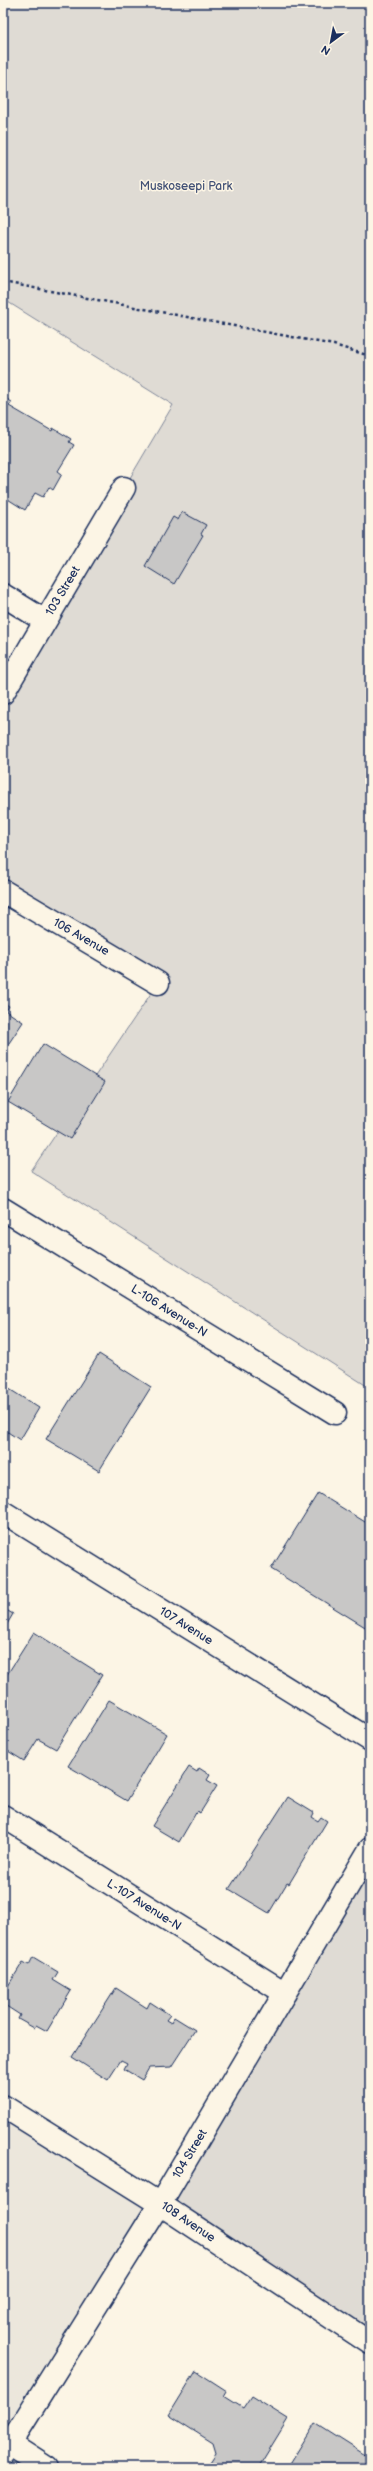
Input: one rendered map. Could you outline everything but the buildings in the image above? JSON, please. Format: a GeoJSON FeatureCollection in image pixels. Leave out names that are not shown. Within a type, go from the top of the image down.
{"type":"FeatureCollection","features":[{"type":"Feature","properties":{"kind":"street","name":"103 Street"},"geometry":{"type":"LineString","coordinates":[[3,693],[124,488]]}},
{"type":"Feature","properties":{"kind":"street"},"geometry":{"type":"LineString","coordinates":[[3,595],[45,621]]}},
{"type":"Feature","properties":{"kind":"street","name":"106 Avenue"},"geometry":{"type":"LineString","coordinates":[[3,891],[158,983]]}},
{"type":"Feature","properties":{"kind":"street","name":"L-106 Avenue-N"},"geometry":{"type":"LineString","coordinates":[[3,1209],[335,1413]]}},
{"type":"Feature","properties":{"kind":"street","name":"107 Avenue"},"geometry":{"type":"LineString","coordinates":[[3,1512],[370,1740]]}},
{"type":"Feature","properties":{"kind":"street","name":"L-107 Avenue-N"},"geometry":{"type":"LineString","coordinates":[[3,1816],[285,1993]]}},
{"type":"Feature","properties":{"kind":"street","name":"104 Street"},"geometry":{"type":"LineString","coordinates":[[6,2449],[160,2204],[370,1849]]}},
{"type":"Feature","properties":{"kind":"street","name":"108 Avenue"},"geometry":{"type":"LineString","coordinates":[[3,2106],[160,2204],[370,2343]]}},
{"type":"Feature","properties":{"kind":"street"},"geometry":{"type":"LineString","coordinates":[[6,2449],[47,2468]]}},
{"type":"Feature","properties":{"kind":"path"},"geometry":{"type":"LineString","coordinates":[[3,282],[334,345],[370,356]]}},
{"type":"Feature","properties":{"kind":"shaded area"},"geometry":{"type":"Polygon","coordinates":[[[3,2106],[160,2204],[3,2455],[3,2106]]]}},
{"type":"Feature","properties":{"kind":"green space","name":"Muskoseepi Park"},"geometry":{"type":"Polygon","coordinates":[[[3,3],[370,3],[370,1388],[31,1171],[158,983],[3,891],[3,693],[173,405],[3,299],[3,3]]]}},
{"type":"Feature","properties":{"kind":"green space"},"geometry":{"type":"Polygon","coordinates":[[[370,1846],[370,2349],[152,2206],[370,1846]]]}}]}
